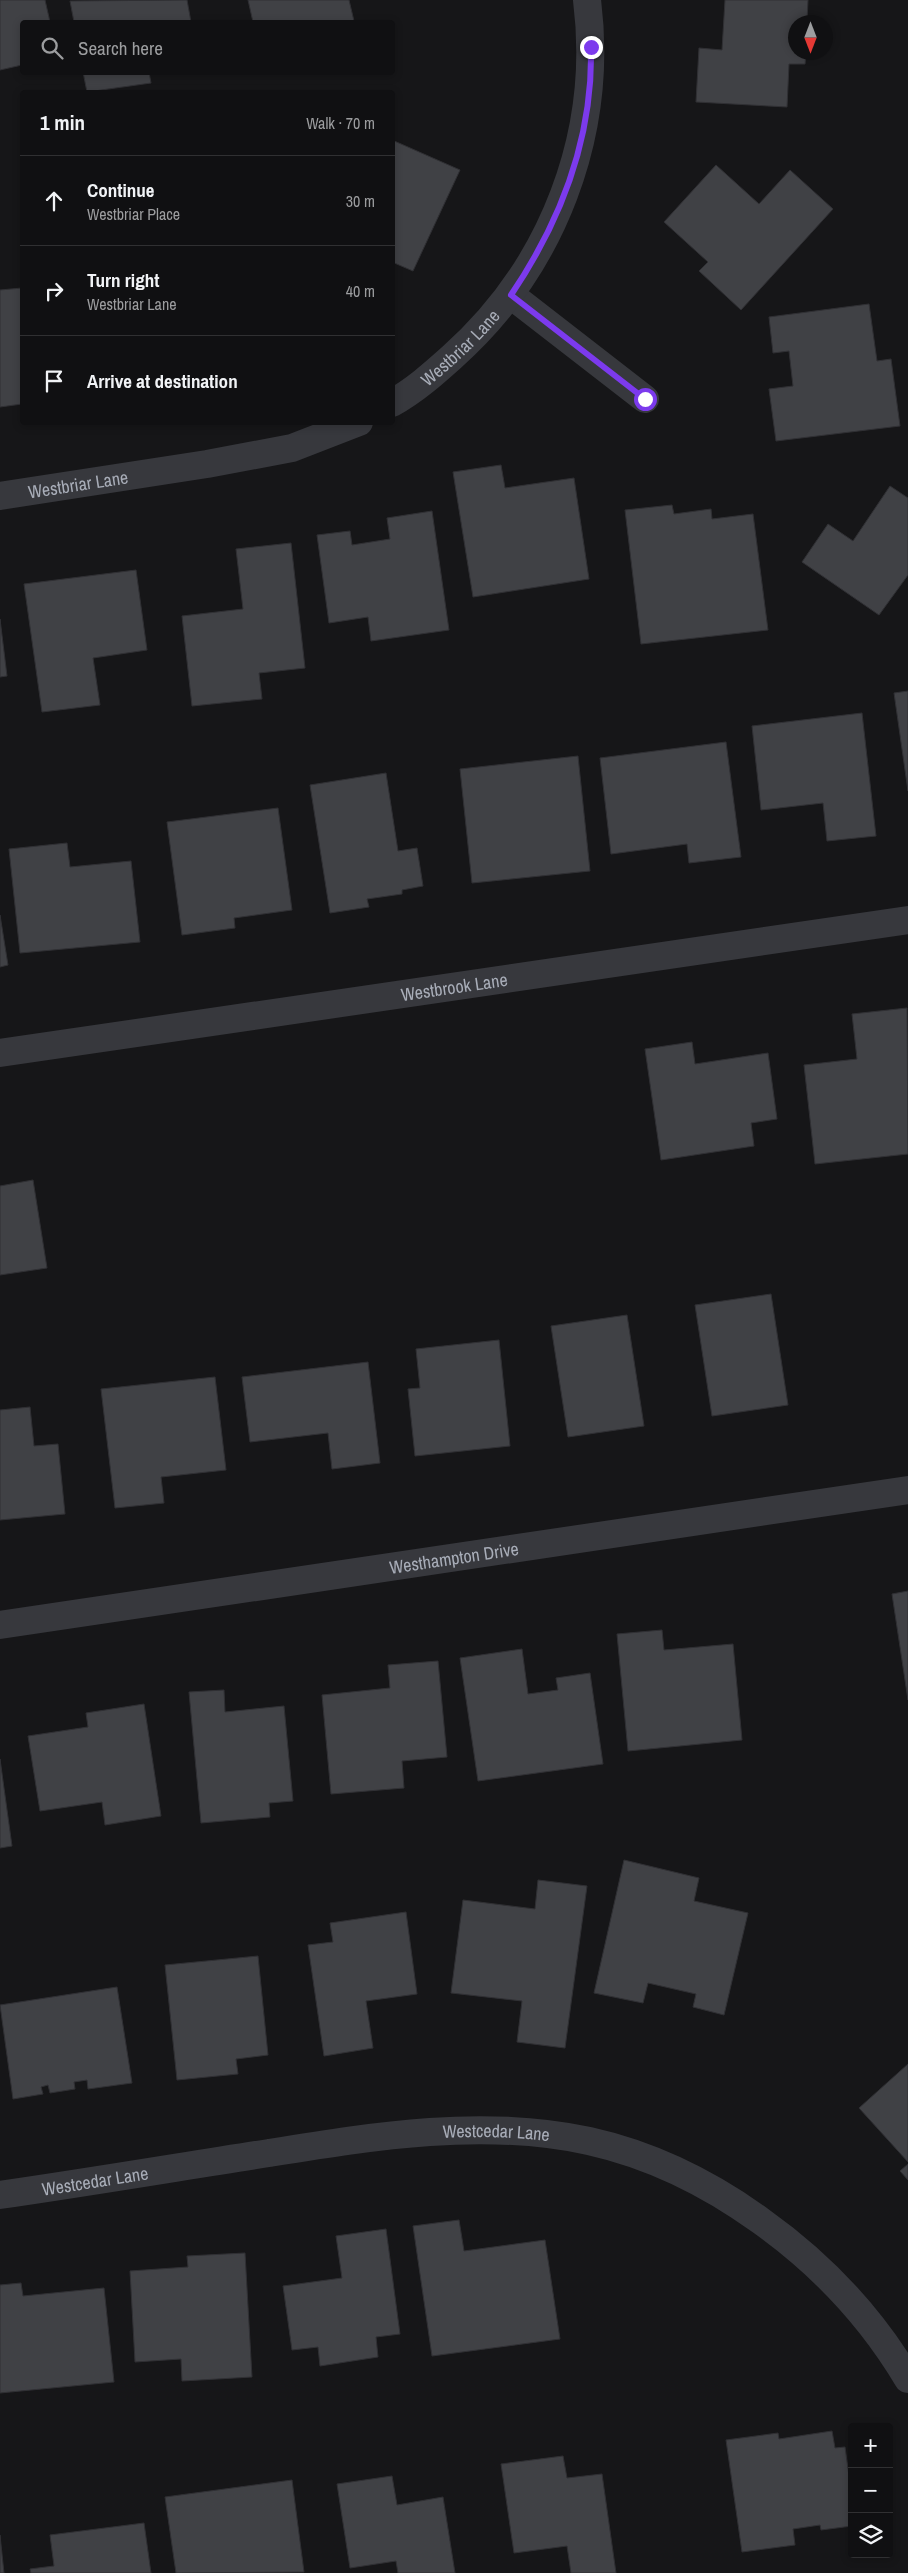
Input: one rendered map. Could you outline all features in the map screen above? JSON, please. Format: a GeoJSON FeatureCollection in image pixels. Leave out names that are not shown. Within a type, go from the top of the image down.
{"type":"FeatureCollection","features":[{"type":"Feature","properties":{"kind":"street","name":"Westbriar Lane"},"geometry":{"type":"LineString","coordinates":[[395,401],[434,374],[464,347],[511,295],[534,260],[547,233],[579,152],[589,100],[591,72],[587,0]]}},
{"type":"Feature","properties":{"kind":"street"},"geometry":{"type":"LineString","coordinates":[[511,295],[645,399]]}},
{"type":"Feature","properties":{"kind":"street","name":"Westbriar Lane"},"geometry":{"type":"LineString","coordinates":[[0,496],[165,471],[276,451],[323,437],[351,425]]}},
{"type":"Feature","properties":{"kind":"street","name":"Westbrook Lane"},"geometry":{"type":"LineString","coordinates":[[0,1054],[908,920]]}},
{"type":"Feature","properties":{"kind":"street","name":"Westhampton Drive"},"geometry":{"type":"LineString","coordinates":[[0,1625],[908,1490]]}},
{"type":"Feature","properties":{"kind":"street","name":"Westcedar Lane"},"geometry":{"type":"LineString","coordinates":[[0,2195],[308,2146],[396,2135],[484,2130],[530,2132],[590,2141],[645,2157],[689,2176],[736,2203],[782,2236],[826,2276],[863,2316],[908,2379]]}},
{"type":"Feature","properties":{"kind":"building"},"geometry":{"type":"Polygon","coordinates":[[[0,0],[45,0],[50,20],[20,20],[20,65],[0,70],[0,0]]]}},
{"type":"Feature","properties":{"kind":"building"},"geometry":{"type":"Polygon","coordinates":[[[187,0],[191,20],[74,20],[70,1],[187,0]]]}},
{"type":"Feature","properties":{"kind":"building"},"geometry":{"type":"Polygon","coordinates":[[[248,0],[349,0],[354,20],[253,20],[248,0]]]}},
{"type":"Feature","properties":{"kind":"building"},"geometry":{"type":"Polygon","coordinates":[[[725,0],[808,0],[807,15],[788,15],[788,60],[805,60],[805,64],[789,64],[787,107],[696,102],[699,48],[722,50],[725,0]]]}},
{"type":"Feature","properties":{"kind":"building"},"geometry":{"type":"Polygon","coordinates":[[[84,75],[150,75],[151,83],[101,90],[87,90],[84,75]]]}},
{"type":"Feature","properties":{"kind":"building"},"geometry":{"type":"Polygon","coordinates":[[[395,141],[460,170],[413,271],[395,263],[395,141]]]}},
{"type":"Feature","properties":{"kind":"building"},"geometry":{"type":"Polygon","coordinates":[[[716,165],[759,204],[790,170],[833,209],[741,310],[699,271],[708,262],[664,222],[716,165]]]}},
{"type":"Feature","properties":{"kind":"building"},"geometry":{"type":"Polygon","coordinates":[[[20,288],[20,404],[0,407],[0,290],[20,288]]]}},
{"type":"Feature","properties":{"kind":"building"},"geometry":{"type":"Polygon","coordinates":[[[869,304],[877,361],[891,359],[900,426],[776,441],[769,389],[793,386],[789,351],[773,353],[769,317],[869,304]]]}},
{"type":"Feature","properties":{"kind":"building"},"geometry":{"type":"Polygon","coordinates":[[[501,465],[505,488],[574,478],[589,579],[473,597],[453,472],[501,465]]]}},
{"type":"Feature","properties":{"kind":"building"},"geometry":{"type":"Polygon","coordinates":[[[890,486],[908,498],[908,575],[879,615],[802,562],[828,524],[853,541],[890,486]]]}},
{"type":"Feature","properties":{"kind":"building"},"geometry":{"type":"Polygon","coordinates":[[[672,505],[674,514],[711,509],[712,519],[753,514],[768,630],[641,644],[625,510],[672,505]]]}},
{"type":"Feature","properties":{"kind":"building"},"geometry":{"type":"Polygon","coordinates":[[[432,511],[449,630],[371,641],[368,617],[329,623],[317,535],[350,531],[352,545],[390,539],[387,518],[432,511]]]}},
{"type":"Feature","properties":{"kind":"building"},"geometry":{"type":"Polygon","coordinates":[[[291,543],[305,668],[259,673],[262,699],[192,706],[182,616],[243,609],[236,549],[291,543]]]}},
{"type":"Feature","properties":{"kind":"building"},"geometry":{"type":"Polygon","coordinates":[[[136,570],[147,650],[93,658],[100,705],[42,712],[24,584],[136,570]]]}},
{"type":"Feature","properties":{"kind":"building"},"geometry":{"type":"Polygon","coordinates":[[[0,619],[7,676],[0,677],[0,619]]]}},
{"type":"Feature","properties":{"kind":"building"},"geometry":{"type":"Polygon","coordinates":[[[908,691],[908,791],[894,693],[908,691]]]}},
{"type":"Feature","properties":{"kind":"building"},"geometry":{"type":"Polygon","coordinates":[[[862,713],[876,836],[827,841],[823,803],[761,810],[752,726],[862,713]]]}},
{"type":"Feature","properties":{"kind":"building"},"geometry":{"type":"Polygon","coordinates":[[[726,742],[741,857],[689,863],[687,844],[611,854],[600,758],[726,742]]]}},
{"type":"Feature","properties":{"kind":"building"},"geometry":{"type":"Polygon","coordinates":[[[578,756],[590,871],[472,883],[460,769],[578,756]]]}},
{"type":"Feature","properties":{"kind":"building"},"geometry":{"type":"Polygon","coordinates":[[[386,773],[398,851],[417,848],[423,886],[402,890],[402,894],[367,899],[369,907],[330,913],[310,785],[386,773]]]}},
{"type":"Feature","properties":{"kind":"building"},"geometry":{"type":"Polygon","coordinates":[[[278,808],[292,910],[234,918],[235,928],[182,935],[167,822],[278,808]]]}},
{"type":"Feature","properties":{"kind":"building"},"geometry":{"type":"Polygon","coordinates":[[[67,843],[70,867],[131,861],[140,942],[20,953],[9,849],[67,843]]]}},
{"type":"Feature","properties":{"kind":"building"},"geometry":{"type":"Polygon","coordinates":[[[0,915],[8,965],[0,967],[0,915]]]}},
{"type":"Feature","properties":{"kind":"building"},"geometry":{"type":"Polygon","coordinates":[[[907,1008],[908,1154],[815,1164],[804,1065],[857,1059],[852,1014],[907,1008]]]}},
{"type":"Feature","properties":{"kind":"building"},"geometry":{"type":"Polygon","coordinates":[[[692,1042],[695,1064],[768,1053],[777,1119],[751,1123],[754,1146],[661,1160],[645,1049],[692,1042]]]}},
{"type":"Feature","properties":{"kind":"building"},"geometry":{"type":"Polygon","coordinates":[[[33,1180],[47,1268],[0,1275],[0,1186],[33,1180]]]}},
{"type":"Feature","properties":{"kind":"building"},"geometry":{"type":"Polygon","coordinates":[[[771,1294],[788,1405],[712,1416],[695,1305],[771,1294]]]}},
{"type":"Feature","properties":{"kind":"building"},"geometry":{"type":"Polygon","coordinates":[[[627,1315],[644,1426],[568,1437],[551,1326],[627,1315]]]}},
{"type":"Feature","properties":{"kind":"building"},"geometry":{"type":"Polygon","coordinates":[[[499,1340],[510,1446],[415,1456],[408,1389],[420,1388],[416,1349],[499,1340]]]}},
{"type":"Feature","properties":{"kind":"building"},"geometry":{"type":"Polygon","coordinates":[[[368,1362],[380,1463],[332,1469],[328,1433],[250,1442],[242,1377],[368,1362]]]}},
{"type":"Feature","properties":{"kind":"building"},"geometry":{"type":"Polygon","coordinates":[[[215,1377],[226,1470],[161,1477],[164,1503],[115,1508],[101,1389],[215,1377]]]}},
{"type":"Feature","properties":{"kind":"building"},"geometry":{"type":"Polygon","coordinates":[[[30,1407],[34,1446],[58,1444],[65,1514],[0,1520],[0,1410],[30,1407]]]}},
{"type":"Feature","properties":{"kind":"building"},"geometry":{"type":"Polygon","coordinates":[[[908,1591],[908,1700],[892,1594],[908,1591]]]}},
{"type":"Feature","properties":{"kind":"building"},"geometry":{"type":"Polygon","coordinates":[[[662,1630],[664,1650],[733,1644],[742,1740],[628,1751],[617,1634],[662,1630]]]}},
{"type":"Feature","properties":{"kind":"building"},"geometry":{"type":"Polygon","coordinates":[[[522,1649],[528,1694],[558,1690],[556,1678],[590,1673],[603,1764],[478,1781],[460,1658],[522,1649]]]}},
{"type":"Feature","properties":{"kind":"building"},"geometry":{"type":"Polygon","coordinates":[[[438,1661],[447,1757],[402,1761],[404,1788],[331,1794],[322,1695],[390,1688],[388,1665],[438,1661]]]}},
{"type":"Feature","properties":{"kind":"building"},"geometry":{"type":"Polygon","coordinates":[[[224,1690],[225,1712],[284,1706],[293,1801],[269,1803],[270,1817],[201,1823],[189,1692],[224,1690]]]}},
{"type":"Feature","properties":{"kind":"building"},"geometry":{"type":"Polygon","coordinates":[[[144,1704],[161,1816],[105,1825],[102,1802],[40,1811],[28,1736],[88,1727],[86,1713],[144,1704]]]}},
{"type":"Feature","properties":{"kind":"building"},"geometry":{"type":"Polygon","coordinates":[[[0,1759],[12,1846],[0,1848],[0,1759]]]}},
{"type":"Feature","properties":{"kind":"building"},"geometry":{"type":"Polygon","coordinates":[[[624,1860],[699,1878],[694,1901],[748,1913],[724,2015],[693,2007],[696,1994],[648,1983],[643,2003],[594,1993],[624,1860]]]}},
{"type":"Feature","properties":{"kind":"building"},"geometry":{"type":"Polygon","coordinates":[[[538,1880],[587,1886],[565,2048],[517,2042],[522,2001],[451,1993],[463,1900],[535,1909],[538,1880]]]}},
{"type":"Feature","properties":{"kind":"building"},"geometry":{"type":"Polygon","coordinates":[[[406,1912],[417,1994],[366,2001],[373,2048],[324,2056],[308,1945],[333,1942],[330,1923],[406,1912]]]}},
{"type":"Feature","properties":{"kind":"building"},"geometry":{"type":"Polygon","coordinates":[[[258,1956],[268,2055],[236,2059],[238,2074],[177,2080],[165,1965],[258,1956]]]}},
{"type":"Feature","properties":{"kind":"building"},"geometry":{"type":"Polygon","coordinates":[[[117,1987],[132,2083],[88,2089],[87,2080],[74,2082],[75,2089],[50,2093],[48,2085],[41,2087],[43,2094],[13,2099],[0,2005],[117,1987]]]}},
{"type":"Feature","properties":{"kind":"building"},"geometry":{"type":"Polygon","coordinates":[[[908,2064],[908,2162],[859,2108],[908,2064]]]}},
{"type":"Feature","properties":{"kind":"building"},"geometry":{"type":"Polygon","coordinates":[[[908,2164],[908,2180],[900,2171],[908,2164]]]}},
{"type":"Feature","properties":{"kind":"building"},"geometry":{"type":"Polygon","coordinates":[[[459,2220],[464,2251],[545,2240],[560,2339],[432,2356],[413,2226],[459,2220]]]}},
{"type":"Feature","properties":{"kind":"building"},"geometry":{"type":"Polygon","coordinates":[[[386,2229],[400,2334],[376,2337],[378,2357],[320,2366],[318,2347],[292,2350],[283,2286],[342,2278],[336,2236],[386,2229]]]}},
{"type":"Feature","properties":{"kind":"building"},"geometry":{"type":"Polygon","coordinates":[[[245,2253],[252,2377],[182,2381],[181,2359],[135,2362],[130,2271],[188,2267],[187,2256],[245,2253]]]}},
{"type":"Feature","properties":{"kind":"building"},"geometry":{"type":"Polygon","coordinates":[[[21,2283],[23,2296],[104,2288],[114,2382],[0,2393],[0,2285],[21,2283]]]}},
{"type":"Feature","properties":{"kind":"building"},"geometry":{"type":"Polygon","coordinates":[[[832,2431],[835,2448],[845,2447],[848,2469],[848,2527],[821,2530],[820,2525],[793,2529],[795,2545],[742,2552],[726,2440],[778,2433],[779,2439],[832,2431]]]}},
{"type":"Feature","properties":{"kind":"building"},"geometry":{"type":"Polygon","coordinates":[[[563,2456],[567,2478],[602,2474],[616,2573],[571,2573],[567,2546],[514,2553],[501,2464],[563,2456]]]}},
{"type":"Feature","properties":{"kind":"building"},"geometry":{"type":"Polygon","coordinates":[[[392,2476],[397,2505],[443,2497],[455,2573],[398,2573],[396,2561],[350,2568],[337,2484],[392,2476]]]}},
{"type":"Feature","properties":{"kind":"building"},"geometry":{"type":"Polygon","coordinates":[[[292,2480],[304,2572],[176,2573],[165,2497],[292,2480]]]}},
{"type":"Feature","properties":{"kind":"building"},"geometry":{"type":"Polygon","coordinates":[[[144,2523],[151,2573],[31,2573],[30,2569],[54,2566],[50,2535],[144,2523]]]}},
{"type":"Feature","properties":{"kind":"building"},"geometry":{"type":"Polygon","coordinates":[[[0,2535],[4,2573],[0,2573],[0,2535]]]}},
{"type":"Feature","properties":{"kind":"route"},"geometry":{"type":"LineString","coordinates":[[591,47],[589,100],[579,152],[571,177],[534,260],[511,295],[645,399]]}}]}
